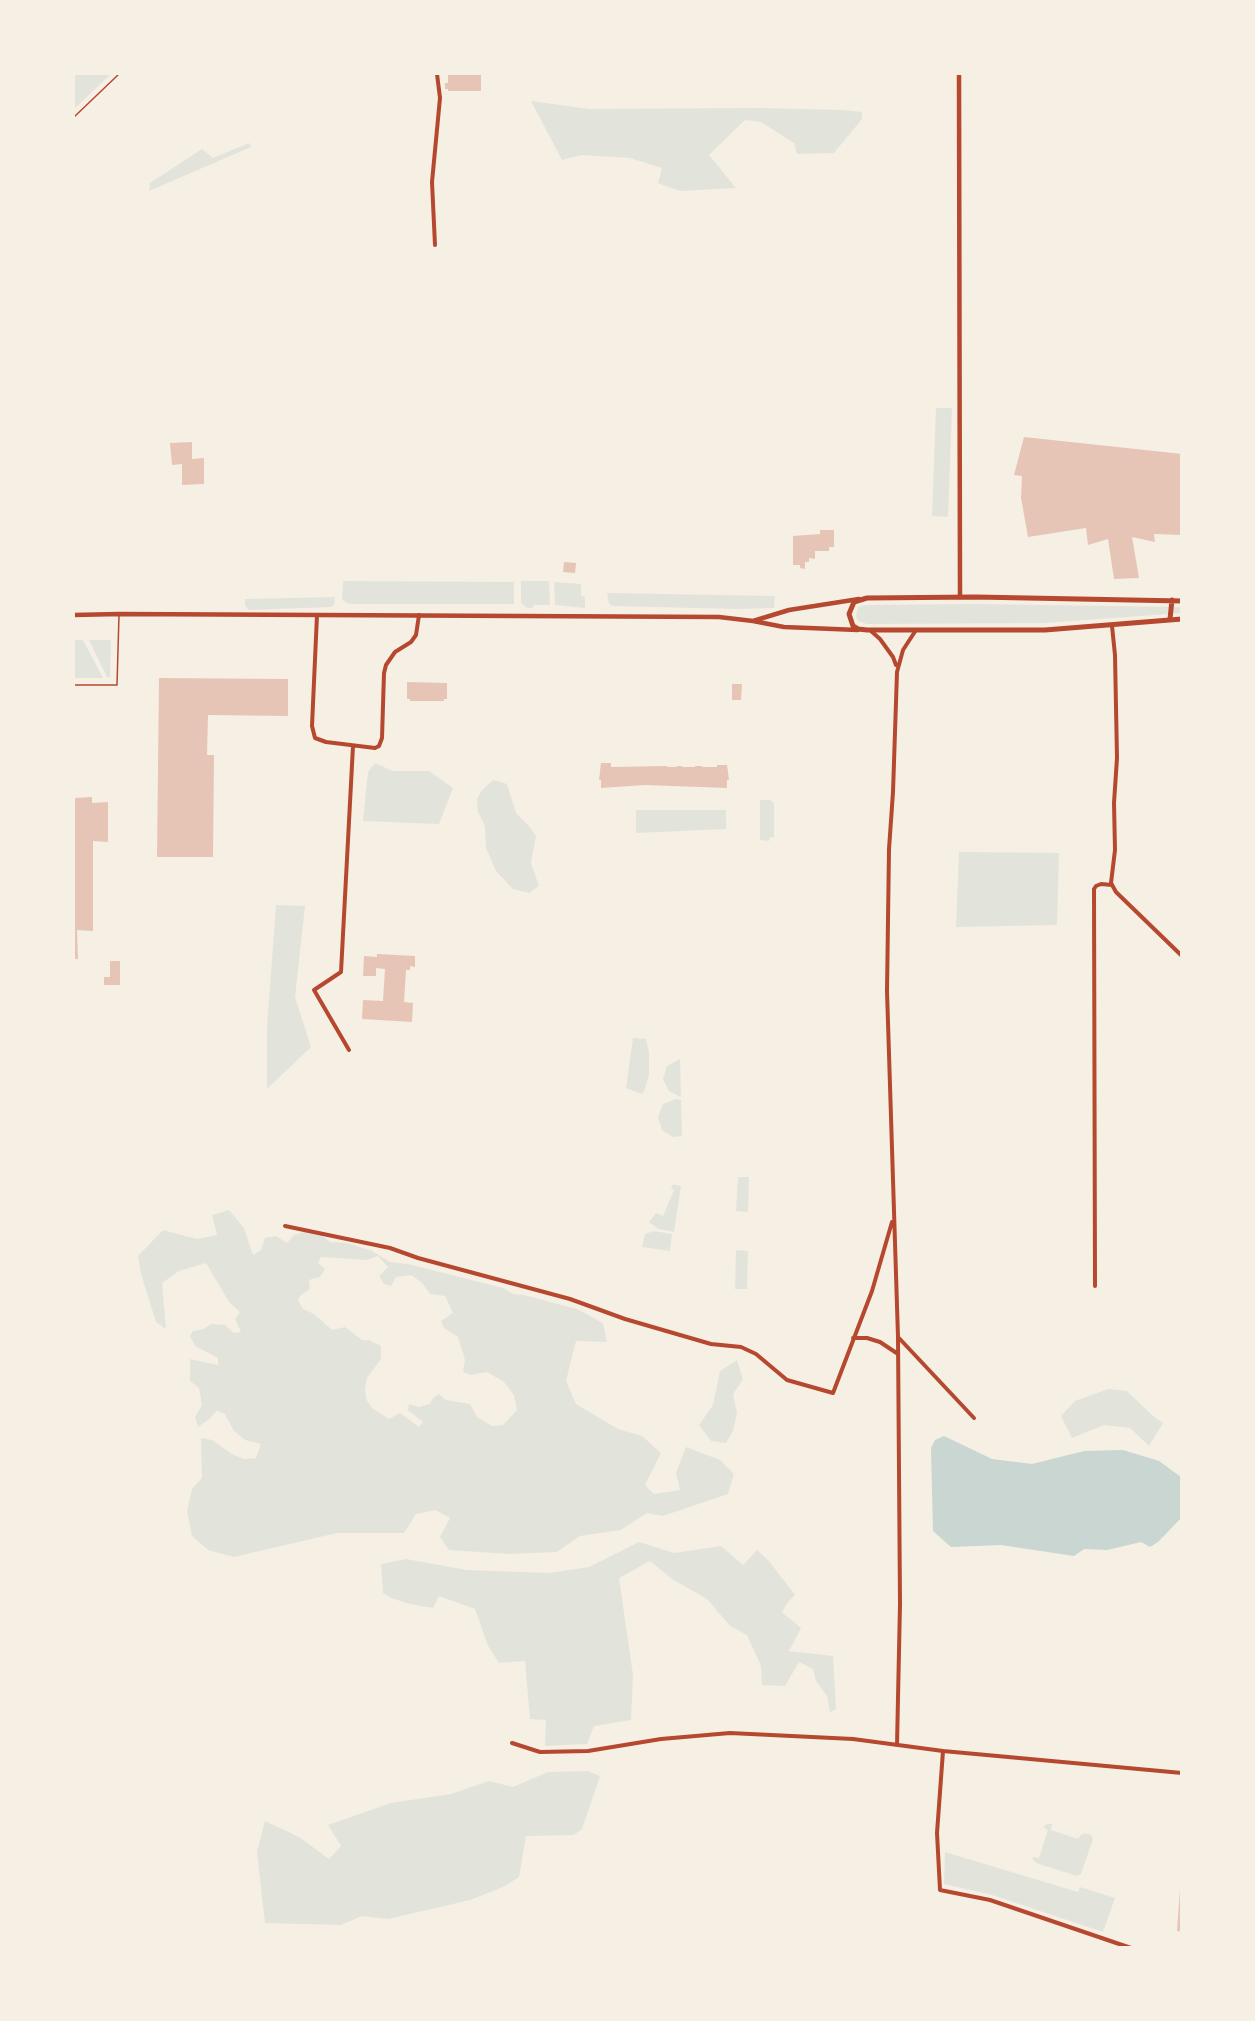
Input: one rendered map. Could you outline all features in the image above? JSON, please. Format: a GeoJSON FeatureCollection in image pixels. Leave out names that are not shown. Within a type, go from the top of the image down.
{"type":"FeatureCollection","features":[{"type":"Feature","properties":{"kind":"main road"},"geometry":{"type":"LineString","coordinates":[[1182,601],[960,597],[864,598],[852,604],[849,617],[856,628],[867,630],[1045,630],[1182,619]]}},
{"type":"Feature","properties":{"kind":"main road"},"geometry":{"type":"LineString","coordinates":[[1170,619],[1172,600]]}},
{"type":"Feature","properties":{"kind":"street"},"geometry":{"type":"LineString","coordinates":[[435,244],[432,182],[440,98],[437,74]]}},
{"type":"Feature","properties":{"kind":"street"},"geometry":{"type":"LineString","coordinates":[[959,74],[960,597]]}},
{"type":"Feature","properties":{"kind":"street"},"geometry":{"type":"LineString","coordinates":[[753,621],[789,610],[864,598]]}},
{"type":"Feature","properties":{"kind":"street"},"geometry":{"type":"LineString","coordinates":[[74,615],[719,617],[790,628],[867,630],[880,639],[895,660],[897,672]]}},
{"type":"Feature","properties":{"kind":"street"},"geometry":{"type":"LineString","coordinates":[[318,615],[312,726],[315,738],[326,742],[375,748],[381,742],[386,665],[394,652],[411,642],[417,635],[419,615]]}},
{"type":"Feature","properties":{"kind":"street"},"geometry":{"type":"LineString","coordinates":[[1112,626],[1115,655],[1117,758],[1114,803],[1115,850],[1110,878],[1116,892],[1182,956]]}},
{"type":"Feature","properties":{"kind":"street"},"geometry":{"type":"LineString","coordinates":[[897,1745],[900,1604],[898,1337],[887,991],[889,849],[897,672],[901,655],[916,630]]}},
{"type":"Feature","properties":{"kind":"street"},"geometry":{"type":"LineString","coordinates":[[349,1050],[314,990],[341,972],[353,746]]}},
{"type":"Feature","properties":{"kind":"street"},"geometry":{"type":"LineString","coordinates":[[1095,1286],[1094,890],[1101,884],[1112,885]]}},
{"type":"Feature","properties":{"kind":"street"},"geometry":{"type":"LineString","coordinates":[[285,1226],[390,1248],[418,1258],[570,1299],[711,1344],[741,1347],[756,1354],[787,1380],[833,1393],[872,1291],[894,1219]]}},
{"type":"Feature","properties":{"kind":"street"},"geometry":{"type":"LineString","coordinates":[[898,1337],[974,1418]]}},
{"type":"Feature","properties":{"kind":"street"},"geometry":{"type":"LineString","coordinates":[[853,1338],[867,1338],[880,1342],[898,1354]]}},
{"type":"Feature","properties":{"kind":"street"},"geometry":{"type":"LineString","coordinates":[[512,1743],[540,1752],[588,1750],[662,1739],[730,1733],[811,1736],[943,1751],[1182,1773]]}},
{"type":"Feature","properties":{"kind":"street"},"geometry":{"type":"LineString","coordinates":[[943,1751],[937,1838],[940,1890],[990,1900],[1131,1947]]}},
{"type":"Feature","properties":{"kind":"lane"},"geometry":{"type":"LineString","coordinates":[[74,117],[119,74]]}},
{"type":"Feature","properties":{"kind":"lane"},"geometry":{"type":"LineString","coordinates":[[74,685],[117,685],[119,614]]}},
{"type":"Feature","properties":{"kind":"shaded area"},"geometry":{"type":"Polygon","coordinates":[[[74,74],[111,74],[74,109],[74,74]]]}},
{"type":"Feature","properties":{"kind":"shaded area"},"geometry":{"type":"Polygon","coordinates":[[[531,101],[589,109],[843,110],[862,112],[862,119],[834,153],[797,154],[794,143],[761,122],[745,120],[709,155],[736,188],[680,191],[658,183],[662,168],[630,158],[582,155],[562,160],[531,101]]]}},
{"type":"Feature","properties":{"kind":"shaded area"},"geometry":{"type":"Polygon","coordinates":[[[249,143],[251,147],[149,191],[150,183],[202,149],[213,158],[249,143]]]}},
{"type":"Feature","properties":{"kind":"shaded area"},"geometry":{"type":"Polygon","coordinates":[[[936,408],[952,408],[948,517],[932,516],[936,408]]]}},
{"type":"Feature","properties":{"kind":"shaded area"},"geometry":{"type":"Polygon","coordinates":[[[343,581],[514,582],[514,604],[349,604],[342,600],[343,581]]]}},
{"type":"Feature","properties":{"kind":"shaded area"},"geometry":{"type":"Polygon","coordinates":[[[521,581],[549,581],[550,605],[534,605],[533,608],[527,608],[521,603],[521,581]]]}},
{"type":"Feature","properties":{"kind":"shaded area"},"geometry":{"type":"Polygon","coordinates":[[[554,582],[581,584],[581,596],[585,597],[585,608],[555,605],[554,582]]]}},
{"type":"Feature","properties":{"kind":"shaded area"},"geometry":{"type":"Polygon","coordinates":[[[607,593],[775,596],[774,608],[738,609],[613,606],[609,604],[607,593]]]}},
{"type":"Feature","properties":{"kind":"shaded area"},"geometry":{"type":"Polygon","coordinates":[[[335,597],[334,605],[331,607],[249,610],[245,606],[245,599],[335,597]]]}},
{"type":"Feature","properties":{"kind":"shaded area"},"geometry":{"type":"Polygon","coordinates":[[[864,605],[1181,607],[1182,613],[1045,623],[867,624],[858,621],[856,616],[858,607],[864,605]]]}},
{"type":"Feature","properties":{"kind":"shaded area"},"geometry":{"type":"Polygon","coordinates":[[[74,640],[83,640],[103,678],[74,678],[74,640]]]}},
{"type":"Feature","properties":{"kind":"shaded area"},"geometry":{"type":"Polygon","coordinates":[[[89,640],[111,640],[110,677],[107,677],[89,640]]]}},
{"type":"Feature","properties":{"kind":"shaded area"},"geometry":{"type":"Polygon","coordinates":[[[375,763],[393,771],[429,771],[453,788],[439,824],[363,821],[368,772],[375,763]]]}},
{"type":"Feature","properties":{"kind":"shaded area"},"geometry":{"type":"Polygon","coordinates":[[[493,780],[507,784],[516,813],[536,836],[531,863],[539,886],[529,893],[513,889],[496,871],[486,848],[485,826],[478,812],[477,799],[482,790],[493,780]]]}},
{"type":"Feature","properties":{"kind":"shaded area"},"geometry":{"type":"Polygon","coordinates":[[[760,800],[770,800],[774,803],[774,837],[770,837],[769,841],[760,840],[760,800]]]}},
{"type":"Feature","properties":{"kind":"shaded area"},"geometry":{"type":"Polygon","coordinates":[[[636,810],[726,810],[726,829],[636,833],[636,810]]]}},
{"type":"Feature","properties":{"kind":"shaded area"},"geometry":{"type":"Polygon","coordinates":[[[959,852],[1059,853],[1057,925],[956,927],[959,852]]]}},
{"type":"Feature","properties":{"kind":"shaded area"},"geometry":{"type":"Polygon","coordinates":[[[276,905],[305,906],[295,997],[311,1047],[267,1089],[267,1027],[276,905]]]}},
{"type":"Feature","properties":{"kind":"shaded area"},"geometry":{"type":"Polygon","coordinates":[[[633,1038],[646,1039],[649,1052],[649,1074],[642,1094],[626,1088],[633,1038]]]}},
{"type":"Feature","properties":{"kind":"shaded area"},"geometry":{"type":"Polygon","coordinates":[[[680,1059],[681,1097],[669,1091],[663,1079],[667,1066],[680,1059]]]}},
{"type":"Feature","properties":{"kind":"shaded area"},"geometry":{"type":"Polygon","coordinates":[[[676,1099],[681,1100],[682,1136],[673,1137],[662,1130],[658,1117],[663,1104],[676,1099]]]}},
{"type":"Feature","properties":{"kind":"shaded area"},"geometry":{"type":"Polygon","coordinates":[[[738,1177],[749,1177],[748,1212],[736,1211],[738,1177]]]}},
{"type":"Feature","properties":{"kind":"shaded area"},"geometry":{"type":"Polygon","coordinates":[[[673,1184],[681,1186],[674,1232],[658,1229],[649,1222],[656,1213],[663,1216],[674,1190],[671,1189],[673,1184]]]}},
{"type":"Feature","properties":{"kind":"shaded area"},"geometry":{"type":"Polygon","coordinates":[[[229,1210],[244,1228],[253,1255],[261,1250],[265,1238],[276,1236],[287,1243],[294,1235],[307,1231],[321,1235],[330,1242],[347,1243],[372,1251],[390,1262],[408,1264],[503,1288],[513,1294],[577,1309],[603,1323],[607,1342],[576,1341],[566,1381],[576,1404],[618,1429],[642,1436],[661,1453],[645,1485],[654,1494],[680,1490],[676,1473],[686,1447],[720,1460],[734,1474],[728,1494],[663,1516],[647,1513],[621,1530],[580,1536],[557,1552],[509,1554],[449,1550],[440,1537],[450,1518],[435,1510],[416,1514],[404,1533],[337,1533],[234,1557],[208,1550],[192,1536],[187,1511],[192,1489],[202,1478],[201,1438],[212,1440],[232,1454],[244,1459],[256,1458],[261,1444],[245,1440],[234,1431],[225,1414],[217,1411],[198,1427],[195,1417],[202,1405],[199,1388],[190,1381],[190,1359],[218,1365],[218,1358],[195,1346],[190,1336],[193,1331],[204,1329],[211,1324],[225,1325],[234,1333],[241,1332],[235,1319],[240,1312],[229,1302],[206,1263],[179,1271],[162,1283],[166,1329],[156,1322],[141,1274],[138,1256],[163,1230],[197,1239],[217,1235],[212,1215],[229,1210]],[[378,1256],[367,1260],[321,1257],[318,1263],[325,1269],[320,1277],[309,1280],[310,1289],[298,1300],[303,1309],[314,1314],[332,1330],[345,1327],[362,1340],[369,1340],[381,1346],[381,1359],[367,1378],[365,1389],[366,1399],[372,1408],[389,1419],[400,1413],[419,1427],[423,1422],[408,1410],[409,1404],[419,1407],[430,1404],[439,1394],[446,1400],[470,1404],[477,1417],[492,1426],[503,1425],[517,1410],[514,1395],[504,1382],[487,1372],[471,1375],[463,1372],[465,1360],[458,1337],[444,1328],[441,1321],[453,1313],[445,1296],[430,1294],[422,1283],[411,1275],[396,1277],[391,1286],[384,1284],[379,1276],[388,1267],[378,1256]]]}},
{"type":"Feature","properties":{"kind":"shaded area"},"geometry":{"type":"Polygon","coordinates":[[[654,1231],[672,1234],[670,1251],[642,1247],[645,1234],[654,1231]]]}},
{"type":"Feature","properties":{"kind":"shaded area"},"geometry":{"type":"Polygon","coordinates":[[[736,1250],[748,1251],[747,1289],[735,1289],[736,1250]]]}},
{"type":"Feature","properties":{"kind":"shaded area"},"geometry":{"type":"Polygon","coordinates":[[[737,1360],[743,1379],[733,1394],[737,1413],[733,1431],[726,1443],[711,1441],[699,1425],[713,1405],[720,1371],[737,1360]]]}},
{"type":"Feature","properties":{"kind":"shaded area"},"geometry":{"type":"Polygon","coordinates":[[[1108,1389],[1127,1391],[1163,1423],[1149,1446],[1130,1428],[1104,1425],[1072,1438],[1061,1416],[1075,1401],[1108,1389]]]}},
{"type":"Feature","properties":{"kind":"shaded area"},"geometry":{"type":"Polygon","coordinates":[[[944,1436],[992,1459],[1032,1464],[1084,1451],[1123,1450],[1159,1461],[1181,1477],[1181,1518],[1158,1542],[1150,1547],[1141,1542],[1107,1550],[1084,1549],[1074,1556],[1001,1545],[951,1547],[933,1531],[931,1448],[935,1440],[944,1436]]]}},
{"type":"Feature","properties":{"kind":"shaded area"},"geometry":{"type":"Polygon","coordinates":[[[639,1542],[674,1553],[721,1546],[743,1565],[757,1550],[769,1561],[795,1595],[782,1612],[801,1628],[789,1651],[833,1656],[836,1709],[830,1712],[827,1696],[816,1681],[813,1669],[799,1662],[785,1686],[762,1685],[761,1666],[747,1635],[730,1626],[707,1599],[672,1579],[650,1561],[619,1578],[633,1675],[631,1720],[594,1726],[587,1744],[545,1746],[546,1720],[530,1719],[525,1661],[499,1663],[488,1646],[475,1609],[439,1596],[433,1608],[410,1604],[383,1593],[381,1564],[406,1559],[467,1570],[550,1573],[589,1567],[639,1542]]]}},
{"type":"Feature","properties":{"kind":"shaded area"},"geometry":{"type":"Polygon","coordinates":[[[588,1771],[600,1776],[582,1829],[574,1835],[526,1836],[519,1877],[503,1887],[470,1900],[388,1919],[362,1916],[341,1925],[265,1923],[257,1852],[265,1821],[299,1837],[329,1859],[341,1846],[328,1825],[391,1803],[451,1794],[489,1781],[513,1787],[548,1772],[588,1771]]]}},
{"type":"Feature","properties":{"kind":"shaded area"},"geometry":{"type":"Polygon","coordinates":[[[1052,1824],[1051,1830],[1078,1839],[1085,1833],[1091,1835],[1093,1839],[1081,1874],[1077,1876],[1033,1860],[1032,1857],[1039,1858],[1048,1830],[1043,1827],[1052,1824]]]}},
{"type":"Feature","properties":{"kind":"shaded area"},"geometry":{"type":"Polygon","coordinates":[[[945,1852],[1078,1892],[1080,1887],[1115,1898],[1103,1932],[992,1895],[944,1884],[945,1852]]]}},
{"type":"Feature","properties":{"kind":"building"},"geometry":{"type":"Polygon","coordinates":[[[448,74],[481,74],[481,91],[448,91],[445,89],[445,83],[448,83],[448,74]]]}},
{"type":"Feature","properties":{"kind":"building"},"geometry":{"type":"Polygon","coordinates":[[[1024,437],[1182,454],[1182,535],[1154,534],[1155,542],[1132,537],[1139,578],[1114,579],[1108,539],[1088,545],[1086,528],[1028,537],[1021,498],[1022,476],[1014,475],[1024,437]]]}},
{"type":"Feature","properties":{"kind":"building"},"geometry":{"type":"Polygon","coordinates":[[[192,442],[192,459],[204,458],[204,484],[182,485],[182,464],[172,465],[170,443],[192,442]]]}},
{"type":"Feature","properties":{"kind":"building"},"geometry":{"type":"Polygon","coordinates":[[[820,530],[834,530],[834,547],[829,547],[829,551],[815,551],[815,559],[809,558],[809,562],[805,562],[805,569],[800,568],[800,565],[793,565],[793,536],[820,534],[820,530]]]}},
{"type":"Feature","properties":{"kind":"building"},"geometry":{"type":"Polygon","coordinates":[[[564,562],[576,563],[575,573],[563,572],[564,562]]]}},
{"type":"Feature","properties":{"kind":"building"},"geometry":{"type":"Polygon","coordinates":[[[159,678],[288,679],[288,716],[208,715],[207,755],[214,755],[213,857],[157,857],[159,678]]]}},
{"type":"Feature","properties":{"kind":"building"},"geometry":{"type":"Polygon","coordinates":[[[407,682],[447,683],[447,699],[444,701],[410,701],[407,699],[407,682]]]}},
{"type":"Feature","properties":{"kind":"building"},"geometry":{"type":"Polygon","coordinates":[[[732,684],[742,684],[741,700],[732,700],[732,684]]]}},
{"type":"Feature","properties":{"kind":"building"},"geometry":{"type":"Polygon","coordinates":[[[601,763],[611,763],[611,767],[717,767],[717,765],[727,765],[729,780],[727,780],[727,788],[645,785],[601,788],[601,780],[599,780],[601,763]]]}},
{"type":"Feature","properties":{"kind":"building"},"geometry":{"type":"Polygon","coordinates":[[[92,797],[92,803],[108,802],[108,842],[93,841],[93,931],[77,930],[78,959],[74,959],[74,798],[92,797]]]}},
{"type":"Feature","properties":{"kind":"building"},"geometry":{"type":"Polygon","coordinates":[[[377,954],[415,956],[415,967],[410,966],[410,970],[406,970],[404,1002],[413,1003],[412,1022],[362,1019],[363,1000],[383,1001],[385,969],[376,968],[376,976],[363,976],[364,956],[377,957],[377,954]]]}},
{"type":"Feature","properties":{"kind":"building"},"geometry":{"type":"Polygon","coordinates":[[[110,961],[120,961],[120,985],[104,985],[104,977],[110,977],[110,961]]]}},
{"type":"Feature","properties":{"kind":"building"},"geometry":{"type":"Polygon","coordinates":[[[1180,1889],[1182,1889],[1182,1932],[1177,1931],[1180,1889]]]}}]}
